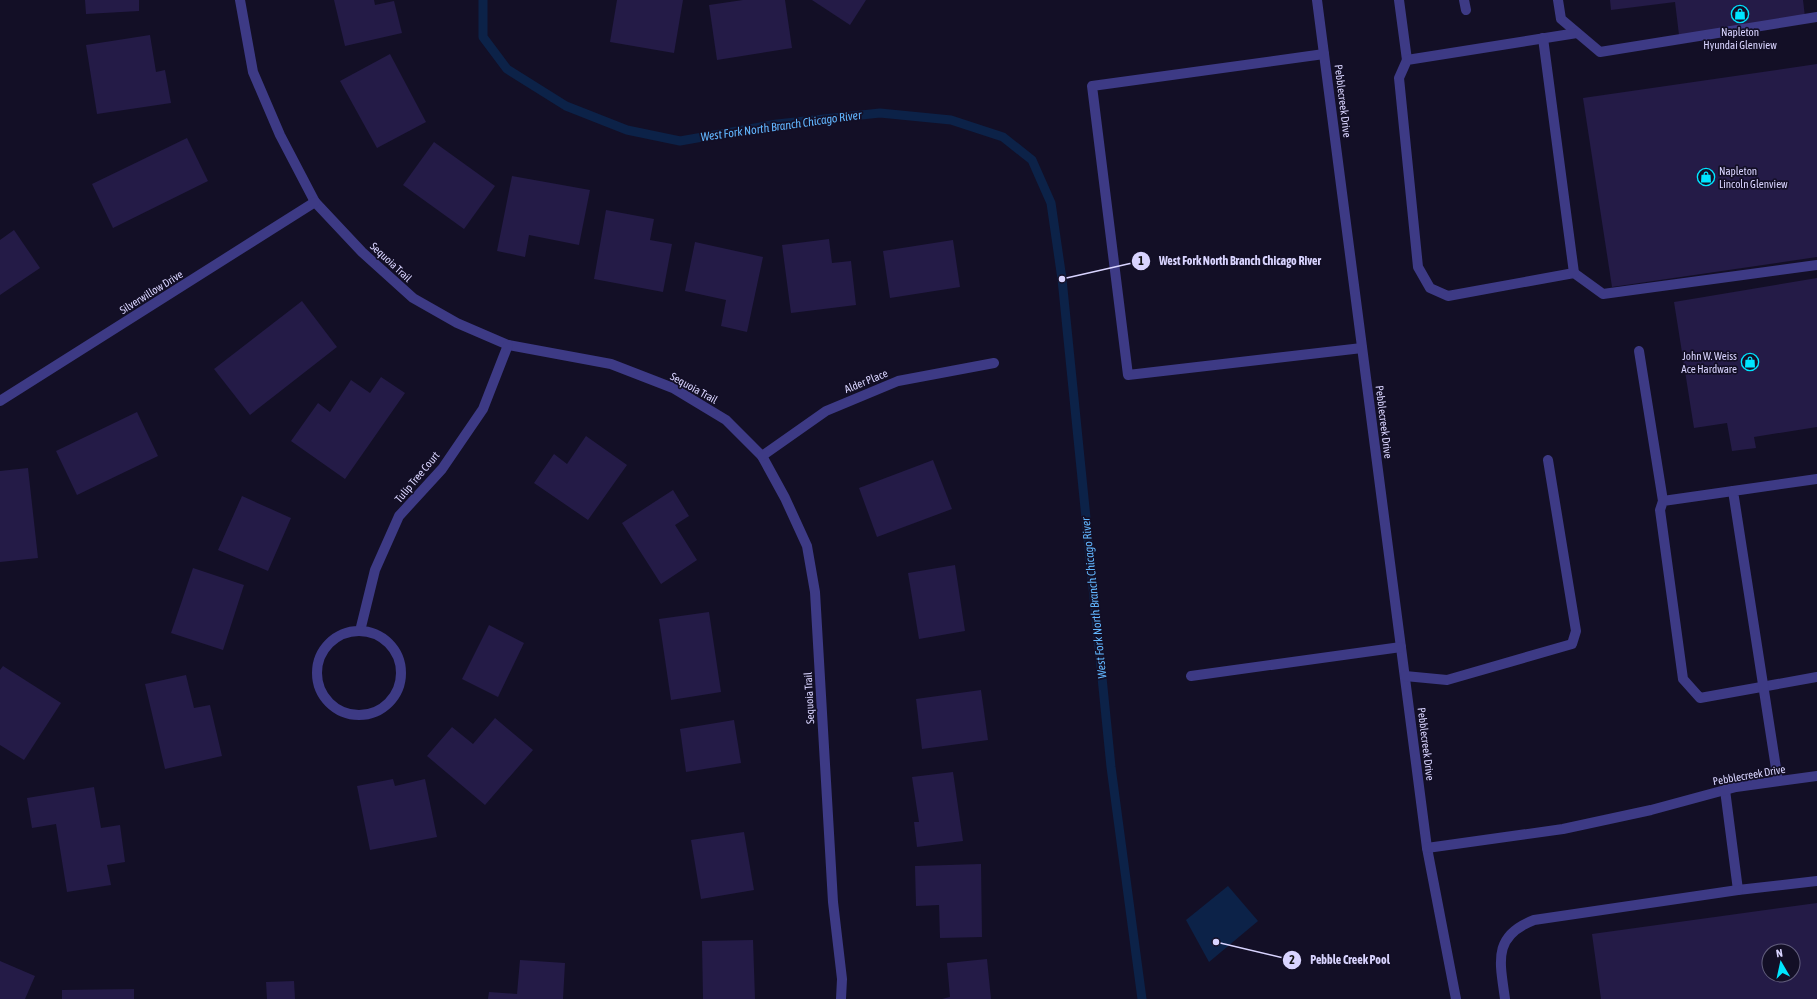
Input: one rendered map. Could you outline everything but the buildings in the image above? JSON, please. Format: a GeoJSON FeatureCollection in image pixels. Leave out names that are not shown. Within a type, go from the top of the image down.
{"type":"FeatureCollection","features":[{"type":"Feature","properties":{"kind":"street","name":"Sequoia Trail"},"geometry":{"type":"LineString","coordinates":[[240,0],[253,72],[280,135],[315,202],[362,252],[413,298],[457,323],[508,345],[611,364],[673,388],[726,420],[762,456],[785,498],[807,546],[815,592],[833,902],[842,979],[841,999]]}},
{"type":"Feature","properties":{"kind":"street","name":"Pebblecreek Drive"},"geometry":{"type":"LineString","coordinates":[[1318,0],[1427,848],[1456,999]]}},
{"type":"Feature","properties":{"kind":"street"},"geometry":{"type":"LineString","coordinates":[[1399,0],[1407,60],[1398,78],[1418,267],[1430,288],[1448,296],[1574,273],[1603,294],[1817,265]]}},
{"type":"Feature","properties":{"kind":"street"},"geometry":{"type":"LineString","coordinates":[[1464,0],[1466,10]]}},
{"type":"Feature","properties":{"kind":"street"},"geometry":{"type":"LineString","coordinates":[[1558,0],[1561,19],[1600,52],[1817,17]]}},
{"type":"Feature","properties":{"kind":"street"},"geometry":{"type":"LineString","coordinates":[[1407,60],[1577,33]]}},
{"type":"Feature","properties":{"kind":"street"},"geometry":{"type":"LineString","coordinates":[[1544,38],[1574,273]]}},
{"type":"Feature","properties":{"kind":"street"},"geometry":{"type":"LineString","coordinates":[[1324,54],[1092,86],[1128,375],[1362,348]]}},
{"type":"Feature","properties":{"kind":"street","name":"Silverwillow Drive"},"geometry":{"type":"LineString","coordinates":[[0,401],[315,202]]}},
{"type":"Feature","properties":{"kind":"street","name":"Tulip Tree Court"},"geometry":{"type":"LineString","coordinates":[[360,631],[374,570],[399,516],[442,469],[483,409],[508,345]]}},
{"type":"Feature","properties":{"kind":"street"},"geometry":{"type":"LineString","coordinates":[[1639,351],[1664,501],[1660,510],[1683,679],[1700,698],[1764,688],[1817,677]]}},
{"type":"Feature","properties":{"kind":"street","name":"Alder Place"},"geometry":{"type":"LineString","coordinates":[[762,456],[826,411],[898,381],[994,363]]}},
{"type":"Feature","properties":{"kind":"street"},"geometry":{"type":"LineString","coordinates":[[1405,676],[1447,680],[1572,644],[1576,631],[1548,460]]}},
{"type":"Feature","properties":{"kind":"street"},"geometry":{"type":"LineString","coordinates":[[1664,501],[1817,479]]}},
{"type":"Feature","properties":{"kind":"street"},"geometry":{"type":"LineString","coordinates":[[1733,491],[1778,781]]}},
{"type":"Feature","properties":{"kind":"street"},"geometry":{"type":"LineString","coordinates":[[360,631],[373,634],[386,641],[395,650],[400,664],[401,679],[397,692],[388,704],[376,712],[362,715],[348,714],[336,708],[326,699],[320,687],[317,674],[325,649],[335,639],[347,633],[360,631]]}},
{"type":"Feature","properties":{"kind":"street"},"geometry":{"type":"LineString","coordinates":[[1191,676],[1401,647]]}},
{"type":"Feature","properties":{"kind":"street","name":"Pebblecreek Drive"},"geometry":{"type":"LineString","coordinates":[[1427,848],[1563,829],[1651,810],[1725,790],[1817,776]]}},
{"type":"Feature","properties":{"kind":"street"},"geometry":{"type":"LineString","coordinates":[[1725,790],[1738,890]]}},
{"type":"Feature","properties":{"kind":"street"},"geometry":{"type":"LineString","coordinates":[[1505,999],[1501,955],[1507,936],[1520,925],[1534,920],[1738,890],[1817,881]]}},
{"type":"Feature","properties":{"kind":"water"},"geometry":{"type":"Polygon","coordinates":[[[1228,886],[1258,921],[1209,962],[1186,920],[1228,886]]]}},
{"type":"Feature","properties":{"kind":"waterway","name":"West Fork North Branch Chicago River"},"geometry":{"type":"LineString","coordinates":[[483,0],[483,37],[507,69],[566,106],[627,130],[680,141],[777,124],[880,113],[951,120],[1003,137],[1032,160],[1051,203],[1062,279],[1111,767],[1142,999]]}},
{"type":"Feature","properties":{"kind":"place","name":"Napleton Hyundai Glenview"},"geometry":{"type":"Point","coordinates":[1740,14]}},
{"type":"Feature","properties":{"kind":"place","name":"Napleton Lincoln Glenview"},"geometry":{"type":"Point","coordinates":[1706,177]}},
{"type":"Feature","properties":{"kind":"place","name":"West Fork North Branch Chicago River"},"geometry":{"type":"Point","coordinates":[1062,279]}},
{"type":"Feature","properties":{"kind":"place","name":"John W. Weiss Ace Hardware"},"geometry":{"type":"Point","coordinates":[1750,362]}},
{"type":"Feature","properties":{"kind":"place","name":"Pebble Creek Pool"},"geometry":{"type":"Point","coordinates":[1216,942]}}]}
